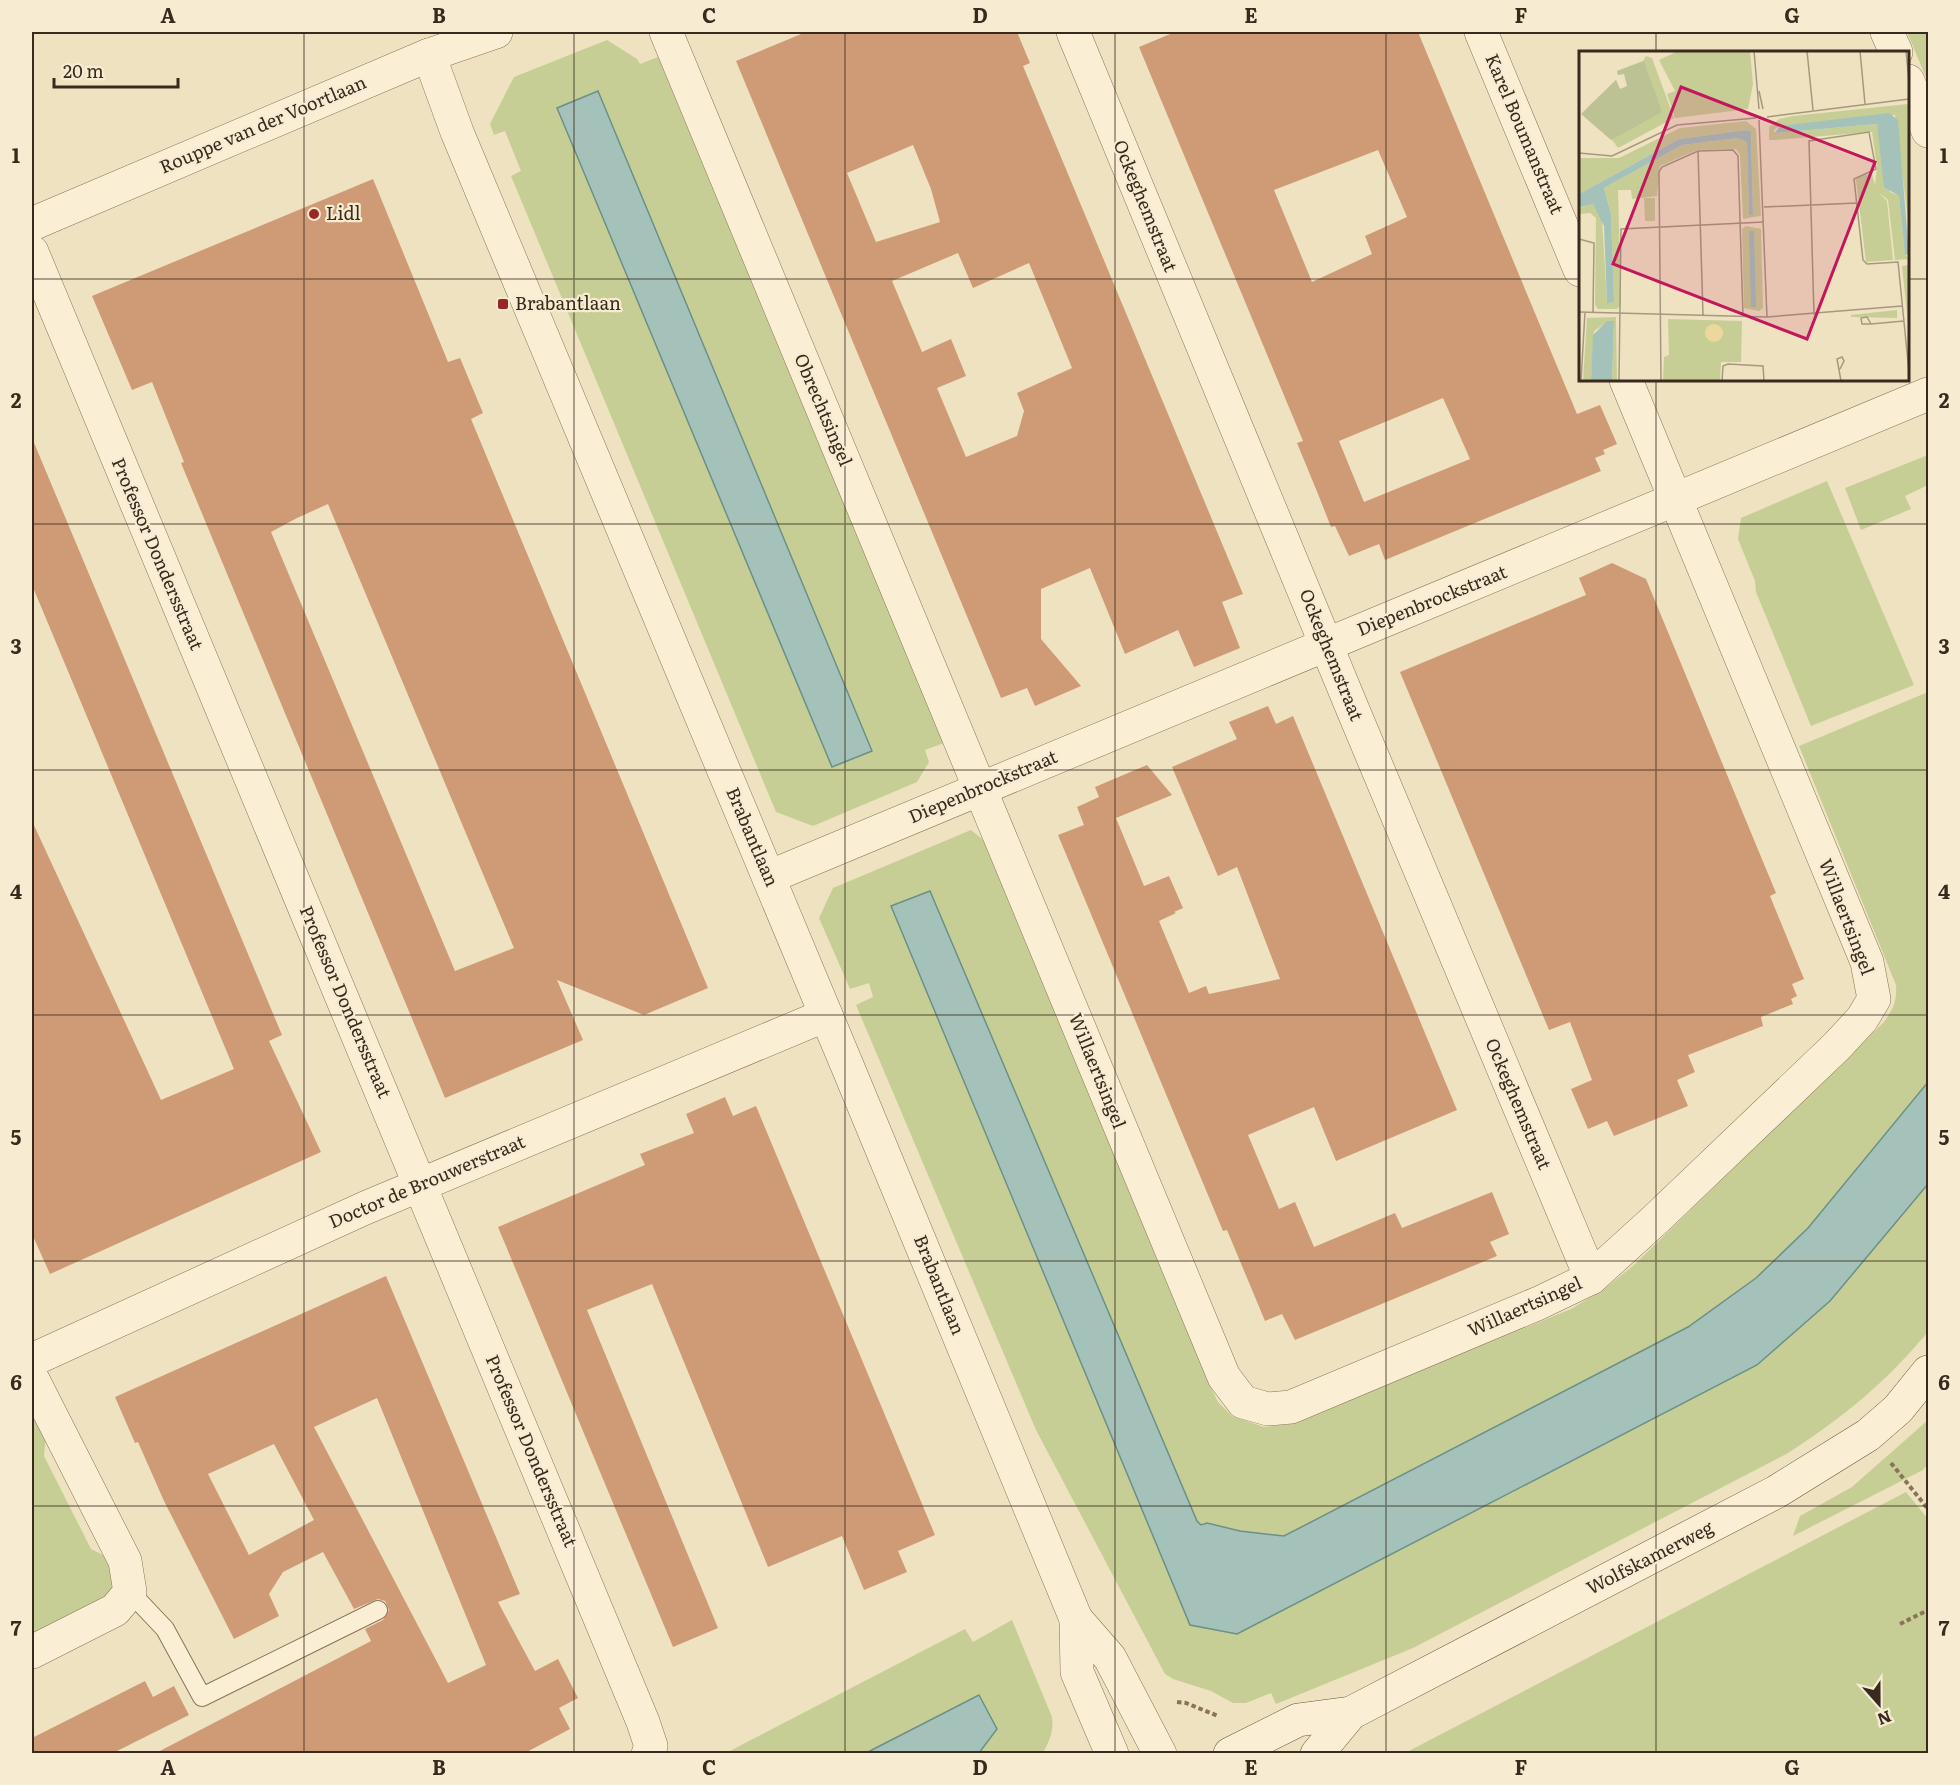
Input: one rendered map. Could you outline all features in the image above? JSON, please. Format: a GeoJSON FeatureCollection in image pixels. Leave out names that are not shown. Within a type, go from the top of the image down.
{"type":"FeatureCollection","features":[{"type":"Feature","properties":{"kind":"street","name":"Rouppe van der Voortlaan"},"geometry":{"type":"LineString","coordinates":[[32,224],[429,55],[496,32]]}},
{"type":"Feature","properties":{"kind":"street","name":"Obrechtsingel"},"geometry":{"type":"LineString","coordinates":[[666,32],[980,788]]}},
{"type":"Feature","properties":{"kind":"street","name":"Ockeghemstraat"},"geometry":{"type":"LineString","coordinates":[[1073,32],[1591,1278]]}},
{"type":"Feature","properties":{"kind":"street","name":"Karel Boumanstraat"},"geometry":{"type":"LineString","coordinates":[[1481,32],[1579,265]]}},
{"type":"Feature","properties":{"kind":"street"},"geometry":{"type":"LineString","coordinates":[[1887,32],[1896,51]]}},
{"type":"Feature","properties":{"kind":"street","name":"Brabantlaan"},"geometry":{"type":"LineString","coordinates":[[429,55],[457,132],[1076,1619],[1110,1658],[1160,1754]]}},
{"type":"Feature","properties":{"kind":"street"},"geometry":{"type":"LineString","coordinates":[[1909,83],[1929,131]]}},
{"type":"Feature","properties":{"kind":"street","name":"Professor Dondersstraat"},"geometry":{"type":"LineString","coordinates":[[32,252],[643,1722],[651,1746],[648,1754]]}},
{"type":"Feature","properties":{"kind":"street"},"geometry":{"type":"LineString","coordinates":[[1626,381],[1676,500]]}},
{"type":"Feature","properties":{"kind":"street","name":"Diepenbrockstraat"},"geometry":{"type":"LineString","coordinates":[[769,877],[1929,394]]}},
{"type":"Feature","properties":{"kind":"street","name":"Willaertsingel"},"geometry":{"type":"LineString","coordinates":[[980,788],[1224,1377],[1243,1402],[1268,1409],[1291,1407],[1539,1303],[1591,1278],[1837,1046],[1862,1019],[1874,999],[1867,962],[1676,500]]}},
{"type":"Feature","properties":{"kind":"street","name":"Doctor de Brouwerstraat"},"geometry":{"type":"LineString","coordinates":[[32,1360],[420,1185],[826,1016]]}},
{"type":"Feature","properties":{"kind":"street","name":"Wolfskamerweg"},"geometry":{"type":"LineString","coordinates":[[1230,1754],[1298,1720],[1351,1713],[1776,1492],[1868,1436],[1898,1409],[1929,1372]]}},
{"type":"Feature","properties":{"kind":"street"},"geometry":{"type":"LineString","coordinates":[[32,1378],[125,1561],[130,1593],[115,1610],[32,1652]]}},
{"type":"Feature","properties":{"kind":"street","name":"Brabantlaan"},"geometry":{"type":"LineString","coordinates":[[1076,1619],[1077,1672],[1112,1754]]}},
{"type":"Feature","properties":{"kind":"street","name":"Wolfskamerweg"},"geometry":{"type":"LineString","coordinates":[[1317,1754],[1351,1713]]}},
{"type":"Feature","properties":{"kind":"lane"},"geometry":{"type":"LineString","coordinates":[[130,1593],[165,1629],[202,1697],[378,1610]]}},
{"type":"Feature","properties":{"kind":"path"},"geometry":{"type":"LineString","coordinates":[[1868,1436],[1929,1509]]}},
{"type":"Feature","properties":{"kind":"path"},"geometry":{"type":"LineString","coordinates":[[1900,1624],[1929,1610]]}},
{"type":"Feature","properties":{"kind":"green space"},"geometry":{"type":"Polygon","coordinates":[[[1907,32],[1928,32],[1928,82],[1907,32]]]}},
{"type":"Feature","properties":{"kind":"green space"},"geometry":{"type":"Polygon","coordinates":[[[607,40],[637,59],[640,64],[658,57],[944,743],[925,750],[929,762],[917,782],[813,826],[776,812],[511,176],[521,171],[505,131],[494,135],[490,124],[514,77],[607,40]],[[598,91],[558,109],[832,767],[872,751],[598,91]]]}},
{"type":"Feature","properties":{"kind":"green space"},"geometry":{"type":"Polygon","coordinates":[[[1928,455],[1928,485],[1905,496],[1911,509],[1861,530],[1845,488],[1928,455]]]}},
{"type":"Feature","properties":{"kind":"green space"},"geometry":{"type":"Polygon","coordinates":[[[1827,481],[1914,685],[1811,726],[1756,592],[1755,581],[1738,539],[1741,518],[1827,481]]]}},
{"type":"Feature","properties":{"kind":"green space"},"geometry":{"type":"Polygon","coordinates":[[[1928,692],[1928,1082],[1808,1228],[1756,1278],[1688,1327],[1284,1536],[1240,1531],[1207,1523],[1201,1525],[1197,1521],[930,892],[891,906],[1190,1625],[1237,1634],[1757,1365],[1830,1301],[1928,1184],[1928,1332],[1863,1398],[1788,1453],[1413,1648],[1276,1704],[1271,1693],[1246,1703],[1233,1703],[1211,1691],[1173,1679],[1165,1674],[1036,1430],[856,1005],[873,997],[869,983],[850,989],[819,918],[833,888],[971,830],[982,839],[989,851],[1218,1402],[1232,1416],[1264,1427],[1290,1424],[1571,1309],[1604,1289],[1634,1265],[1883,1023],[1894,1006],[1896,985],[1799,746],[1928,692]]]}},
{"type":"Feature","properties":{"kind":"green space"},"geometry":{"type":"Polygon","coordinates":[[[32,1406],[46,1435],[44,1456],[91,1549],[109,1558],[114,1585],[107,1599],[32,1640],[32,1406]]]}},
{"type":"Feature","properties":{"kind":"green space"},"geometry":{"type":"Polygon","coordinates":[[[1928,1420],[1928,1464],[1923,1470],[1793,1536],[1800,1516],[1852,1487],[1928,1420]]]}},
{"type":"Feature","properties":{"kind":"green space"},"geometry":{"type":"Polygon","coordinates":[[[1906,1492],[1928,1519],[1928,1753],[1405,1753],[1906,1492]]]}},
{"type":"Feature","properties":{"kind":"green space"},"geometry":{"type":"Polygon","coordinates":[[[1012,1620],[1052,1717],[1052,1732],[1043,1753],[979,1753],[997,1729],[979,1695],[866,1753],[724,1754],[965,1629],[973,1642],[1012,1620]]]}},
{"type":"Feature","properties":{"kind":"water"},"geometry":{"type":"Polygon","coordinates":[[[598,91],[872,751],[832,767],[557,108],[598,91]]]}},
{"type":"Feature","properties":{"kind":"water"},"geometry":{"type":"Polygon","coordinates":[[[930,891],[1197,1521],[1201,1525],[1207,1523],[1240,1531],[1284,1536],[1688,1327],[1756,1278],[1808,1228],[1928,1082],[1928,1184],[1830,1301],[1757,1365],[1237,1634],[1190,1625],[891,906],[930,891]]]}},
{"type":"Feature","properties":{"kind":"water"},"geometry":{"type":"Polygon","coordinates":[[[979,1695],[997,1729],[979,1753],[866,1753],[979,1695]]]}},
{"type":"Feature","properties":{"kind":"building"},"geometry":{"type":"Polygon","coordinates":[[[806,32],[1017,32],[1030,63],[1023,66],[1243,594],[1222,602],[1240,648],[1194,667],[1178,630],[1125,654],[1090,568],[1041,589],[1041,639],[1081,686],[1035,706],[1027,688],[1001,698],[736,61],[806,32]],[[913,145],[847,173],[876,242],[940,222],[931,189],[913,145]],[[958,253],[892,281],[922,352],[951,339],[966,376],[937,388],[966,457],[1017,436],[1024,411],[1017,393],[1072,368],[1029,263],[973,288],[958,253]]]}},
{"type":"Feature","properties":{"kind":"building"},"geometry":{"type":"Polygon","coordinates":[[[1175,32],[1418,32],[1577,414],[1600,405],[1617,444],[1603,450],[1605,454],[1595,458],[1601,471],[1385,560],[1379,544],[1349,556],[1335,526],[1331,527],[1297,443],[1303,441],[1139,47],[1175,32]],[[1378,150],[1274,190],[1312,282],[1372,254],[1365,236],[1407,217],[1378,150]],[[1443,398],[1339,441],[1364,502],[1470,459],[1443,398]]]}},
{"type":"Feature","properties":{"kind":"building"},"geometry":{"type":"Polygon","coordinates":[[[373,179],[448,362],[460,358],[483,413],[471,419],[708,988],[644,1015],[557,980],[583,1040],[445,1098],[181,463],[184,462],[152,382],[132,390],[92,296],[373,179]],[[328,504],[271,532],[455,971],[514,948],[328,504]]]}},
{"type":"Feature","properties":{"kind":"building"},"geometry":{"type":"Polygon","coordinates":[[[32,438],[282,1035],[269,1041],[321,1152],[50,1274],[32,1234],[32,821],[161,1100],[234,1069],[32,585],[32,438]]]}},
{"type":"Feature","properties":{"kind":"building"},"geometry":{"type":"Polygon","coordinates":[[[1612,563],[1646,579],[1776,893],[1770,896],[1804,979],[1792,984],[1797,996],[1791,999],[1793,1004],[1761,1017],[1763,1026],[1688,1055],[1695,1072],[1677,1080],[1688,1106],[1614,1136],[1607,1121],[1588,1129],[1571,1089],[1592,1080],[1570,1022],[1549,1030],[1400,672],[1586,595],[1579,578],[1612,563]]]}},
{"type":"Feature","properties":{"kind":"building"},"geometry":{"type":"Polygon","coordinates":[[[1268,706],[1276,724],[1293,716],[1457,1110],[1336,1161],[1314,1107],[1248,1135],[1279,1209],[1295,1202],[1314,1247],[1395,1213],[1402,1228],[1492,1192],[1509,1234],[1490,1242],[1497,1256],[1295,1340],[1282,1314],[1265,1321],[1227,1230],[1223,1231],[1058,835],[1084,825],[1077,807],[1099,797],[1095,787],[1147,765],[1172,795],[1116,818],[1144,886],[1169,876],[1183,908],[1159,921],[1189,993],[1206,986],[1209,994],[1280,979],[1237,867],[1218,876],[1172,767],[1237,739],[1229,722],[1268,706]]]}},
{"type":"Feature","properties":{"kind":"building"},"geometry":{"type":"Polygon","coordinates":[[[725,1097],[733,1116],[756,1106],[935,1535],[898,1551],[907,1572],[864,1590],[842,1536],[768,1567],[652,1284],[587,1310],[718,1628],[673,1647],[498,1227],[645,1165],[640,1154],[694,1133],[686,1114],[725,1097]]]}},
{"type":"Feature","properties":{"kind":"building"},"geometry":{"type":"Polygon","coordinates":[[[386,1276],[520,1594],[498,1602],[535,1671],[558,1659],[578,1698],[559,1708],[570,1729],[523,1754],[154,1754],[371,1641],[365,1629],[383,1620],[389,1610],[385,1601],[378,1599],[354,1609],[323,1552],[283,1572],[269,1594],[279,1616],[234,1639],[164,1501],[138,1442],[135,1443],[115,1397],[386,1276]],[[377,1398],[314,1427],[448,1683],[486,1665],[377,1398]],[[274,1444],[208,1474],[249,1555],[314,1520],[274,1444]]]}},
{"type":"Feature","properties":{"kind":"building"},"geometry":{"type":"Polygon","coordinates":[[[145,1681],[153,1697],[174,1686],[189,1715],[111,1754],[32,1754],[32,1738],[145,1681]]]}},
{"type":"Feature","properties":{"kind":"place","name":"Lidl"},"geometry":{"type":"Point","coordinates":[314,214]}},
{"type":"Feature","properties":{"kind":"place","name":"Brabantlaan"},"geometry":{"type":"Point","coordinates":[503,304]}}]}
